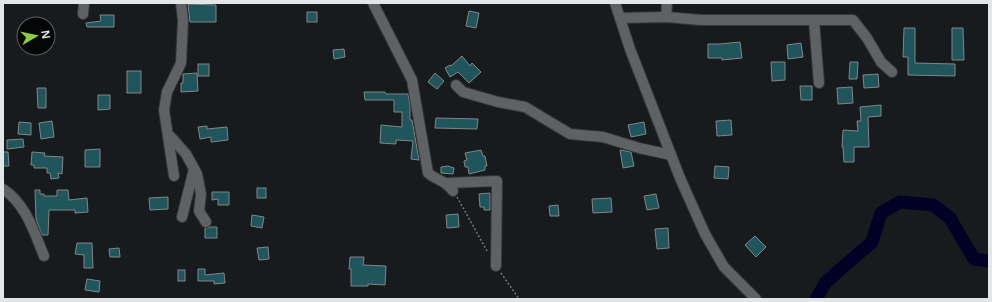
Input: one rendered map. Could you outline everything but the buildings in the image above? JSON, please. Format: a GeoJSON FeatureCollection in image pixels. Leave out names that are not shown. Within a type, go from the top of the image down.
{"type":"FeatureCollection","features":[{"type":"Feature","properties":{"kind":"street"},"geometry":{"type":"LineString","coordinates":[[83,14],[84,3]]}},
{"type":"Feature","properties":{"kind":"street"},"geometry":{"type":"LineString","coordinates":[[174,176],[164,110],[167,92],[181,63],[183,20],[181,3]]}},
{"type":"Feature","properties":{"kind":"street"},"geometry":{"type":"LineString","coordinates":[[373,3],[412,80],[428,173],[450,187],[497,181],[496,266]]}},
{"type":"Feature","properties":{"kind":"street"},"geometry":{"type":"LineString","coordinates":[[615,3],[630,49],[671,155],[705,234],[724,267],[756,299]]}},
{"type":"Feature","properties":{"kind":"street"},"geometry":{"type":"LineString","coordinates":[[666,17],[667,3]]}},
{"type":"Feature","properties":{"kind":"street"},"geometry":{"type":"LineString","coordinates":[[620,18],[666,17],[701,20],[853,20],[881,62],[892,72]]}},
{"type":"Feature","properties":{"kind":"street"},"geometry":{"type":"LineString","coordinates":[[814,21],[819,83]]}},
{"type":"Feature","properties":{"kind":"street"},"geometry":{"type":"LineString","coordinates":[[456,85],[463,92],[498,102],[525,107],[570,134],[603,137],[639,148],[671,155]]}},
{"type":"Feature","properties":{"kind":"street"},"geometry":{"type":"LineString","coordinates":[[168,136],[171,137],[186,154],[197,174],[201,194],[199,211],[206,222]]}},
{"type":"Feature","properties":{"kind":"street"},"geometry":{"type":"LineString","coordinates":[[182,217],[194,169]]}},
{"type":"Feature","properties":{"kind":"street"},"geometry":{"type":"LineString","coordinates":[[3,189],[12,195],[23,209],[44,256]]}},
{"type":"Feature","properties":{"kind":"path"},"geometry":{"type":"LineString","coordinates":[[450,187],[488,252]]}},
{"type":"Feature","properties":{"kind":"path"},"geometry":{"type":"LineString","coordinates":[[496,266],[519,299]]}},
{"type":"Feature","properties":{"kind":"waterway"},"geometry":{"type":"LineString","coordinates":[[816,299],[826,282],[872,242],[881,213],[900,202],[933,205],[950,218],[974,259],[989,261]]}}]}
